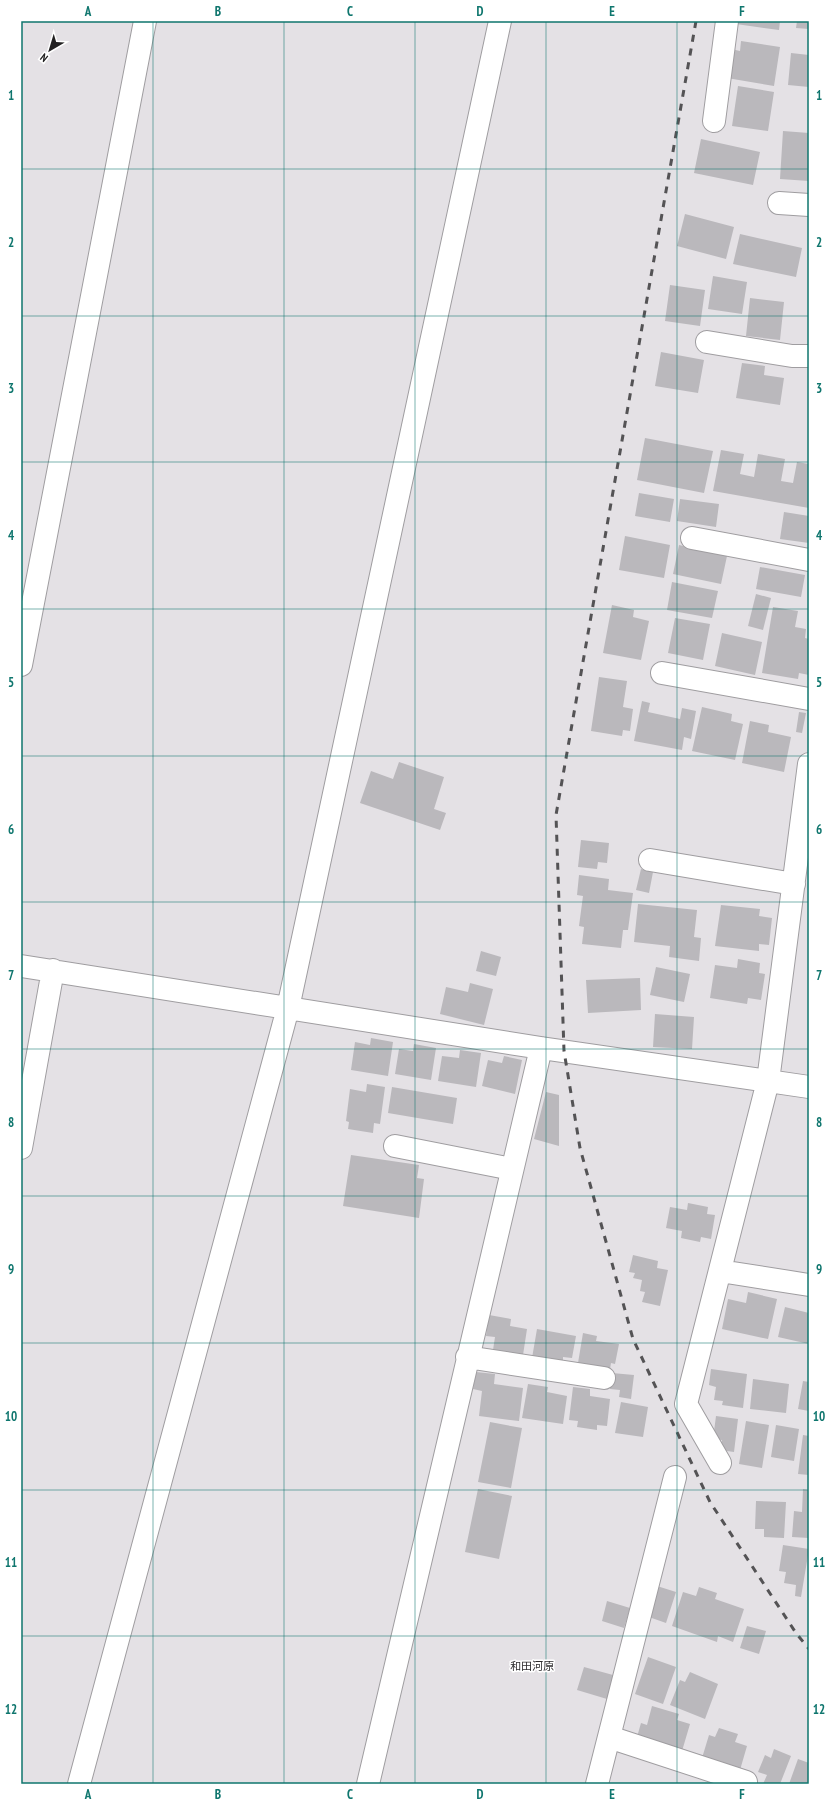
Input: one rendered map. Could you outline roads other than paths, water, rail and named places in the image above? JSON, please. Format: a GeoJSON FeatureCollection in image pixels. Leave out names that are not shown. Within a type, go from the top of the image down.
{"type":"FeatureCollection","features":[{"type":"Feature","properties":{"kind":"street"},"geometry":{"type":"LineString","coordinates":[[21,665],[145,21]]}},
{"type":"Feature","properties":{"kind":"street"},"geometry":{"type":"LineString","coordinates":[[79,1784],[288,1008],[500,21]]}},
{"type":"Feature","properties":{"kind":"street"},"geometry":{"type":"LineString","coordinates":[[714,121],[727,21]]}},
{"type":"Feature","properties":{"kind":"street"},"geometry":{"type":"LineString","coordinates":[[779,203],[809,205]]}},
{"type":"Feature","properties":{"kind":"street"},"geometry":{"type":"LineString","coordinates":[[707,342],[792,356],[809,356]]}},
{"type":"Feature","properties":{"kind":"street"},"geometry":{"type":"LineString","coordinates":[[692,538],[809,560]]}},
{"type":"Feature","properties":{"kind":"street"},"geometry":{"type":"LineString","coordinates":[[662,673],[809,699]]}},
{"type":"Feature","properties":{"kind":"street"},"geometry":{"type":"LineString","coordinates":[[720,1463],[686,1404],[768,1081],[809,764]]}},
{"type":"Feature","properties":{"kind":"street"},"geometry":{"type":"LineString","coordinates":[[650,860],[794,884]]}},
{"type":"Feature","properties":{"kind":"street"},"geometry":{"type":"LineString","coordinates":[[21,966],[540,1048],[809,1087]]}},
{"type":"Feature","properties":{"kind":"street"},"geometry":{"type":"LineString","coordinates":[[21,1148],[53,970]]}},
{"type":"Feature","properties":{"kind":"street"},"geometry":{"type":"LineString","coordinates":[[368,1784],[540,1048]]}},
{"type":"Feature","properties":{"kind":"street"},"geometry":{"type":"LineString","coordinates":[[395,1146],[512,1169]]}},
{"type":"Feature","properties":{"kind":"street"},"geometry":{"type":"LineString","coordinates":[[720,1271],[809,1285]]}},
{"type":"Feature","properties":{"kind":"street"},"geometry":{"type":"LineString","coordinates":[[467,1358],[604,1378]]}},
{"type":"Feature","properties":{"kind":"street"},"geometry":{"type":"LineString","coordinates":[[597,1784],[675,1477]]}},
{"type":"Feature","properties":{"kind":"street"},"geometry":{"type":"LineString","coordinates":[[608,1737],[746,1782]]}},
{"type":"Feature","properties":{"kind":"railway"},"geometry":{"type":"LineString","coordinates":[[696,21],[556,815],[564,1051],[580,1148],[633,1339],[710,1502],[796,1633],[809,1649]]}},
{"type":"Feature","properties":{"kind":"district","name":"和田河原"},"geometry":{"type":"Point","coordinates":[532,1666]}}]}
